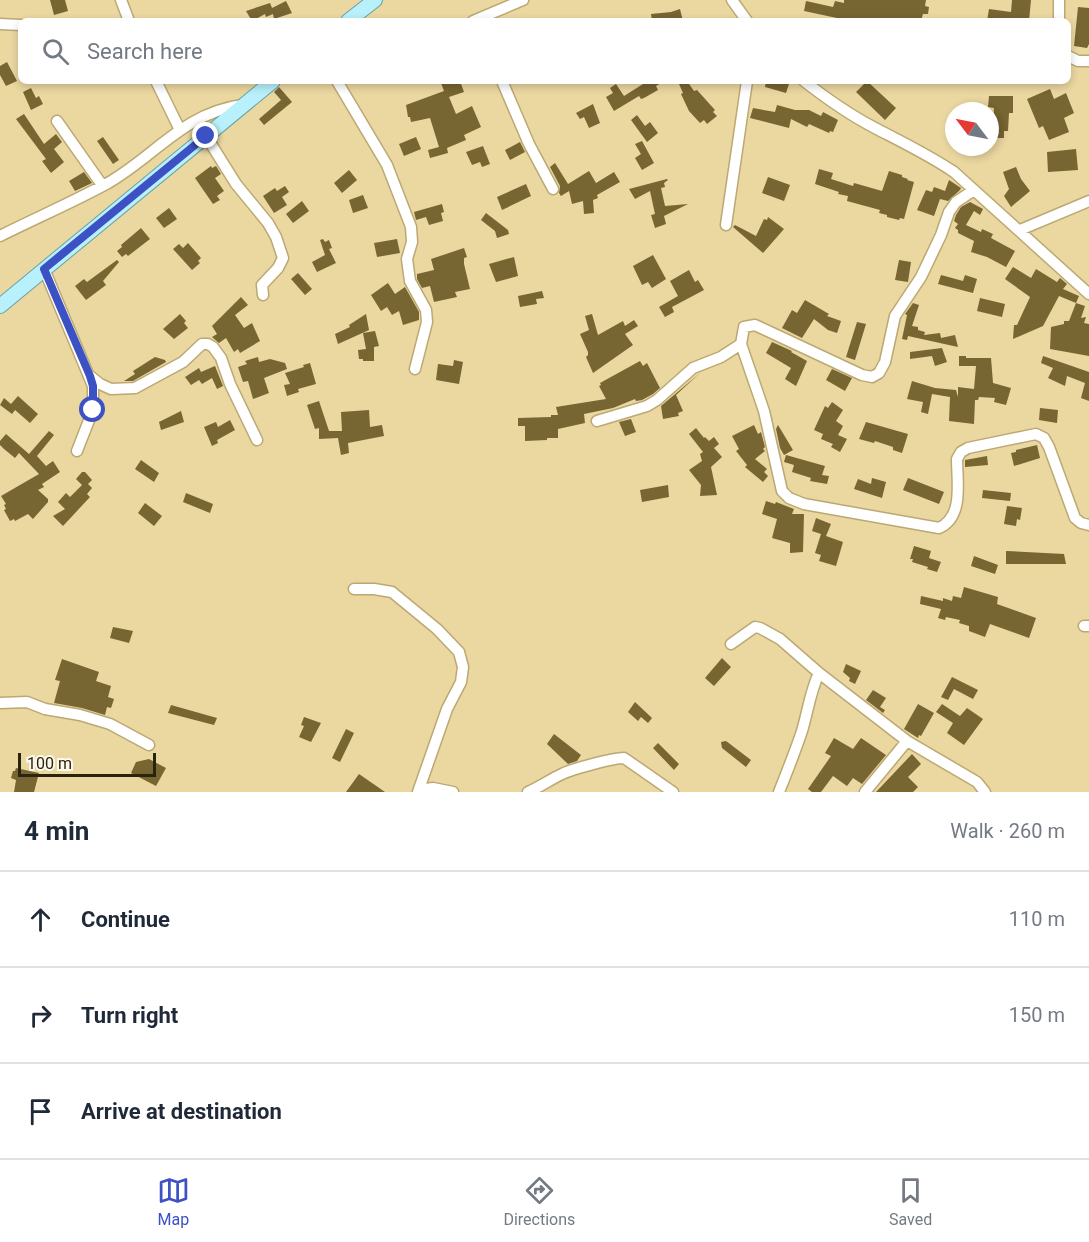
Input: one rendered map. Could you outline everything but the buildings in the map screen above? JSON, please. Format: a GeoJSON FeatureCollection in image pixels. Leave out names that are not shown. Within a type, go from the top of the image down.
{"type":"FeatureCollection","features":[{"type":"Feature","properties":{"kind":"main road"},"geometry":{"type":"LineString","coordinates":[[352,18],[375,0]]}},
{"type":"Feature","properties":{"kind":"main road"},"geometry":{"type":"LineString","coordinates":[[0,306],[269,84]]}},
{"type":"Feature","properties":{"kind":"street"},"geometry":{"type":"LineString","coordinates":[[121,0],[128,18]]}},
{"type":"Feature","properties":{"kind":"street"},"geometry":{"type":"LineString","coordinates":[[480,18],[523,0]]}},
{"type":"Feature","properties":{"kind":"street"},"geometry":{"type":"LineString","coordinates":[[732,0],[745,18]]}},
{"type":"Feature","properties":{"kind":"street"},"geometry":{"type":"LineString","coordinates":[[1059,0],[1059,18]]}},
{"type":"Feature","properties":{"kind":"street"},"geometry":{"type":"LineString","coordinates":[[0,24],[18,25]]}},
{"type":"Feature","properties":{"kind":"street"},"geometry":{"type":"LineString","coordinates":[[1071,58],[1078,61],[1089,61]]}},
{"type":"Feature","properties":{"kind":"street"},"geometry":{"type":"LineString","coordinates":[[157,84],[180,130]]}},
{"type":"Feature","properties":{"kind":"street"},"geometry":{"type":"LineString","coordinates":[[339,84],[387,165],[411,227],[412,242],[407,259],[410,281],[426,310],[427,322],[415,369]]}},
{"type":"Feature","properties":{"kind":"street"},"geometry":{"type":"LineString","coordinates":[[503,84],[529,144],[553,189]]}},
{"type":"Feature","properties":{"kind":"street"},"geometry":{"type":"LineString","coordinates":[[726,225],[747,84]]}},
{"type":"Feature","properties":{"kind":"street"},"geometry":{"type":"LineString","coordinates":[[808,84],[831,102],[938,161],[1020,230],[1089,294]]}},
{"type":"Feature","properties":{"kind":"street"},"geometry":{"type":"LineString","coordinates":[[0,236],[102,185],[180,130],[221,108],[243,105]]}},
{"type":"Feature","properties":{"kind":"street"},"geometry":{"type":"LineString","coordinates":[[57,121],[102,185]]}},
{"type":"Feature","properties":{"kind":"street"},"geometry":{"type":"LineString","coordinates":[[206,136],[236,184],[273,229],[282,253],[282,263],[262,285],[263,296]]}},
{"type":"Feature","properties":{"kind":"street"},"geometry":{"type":"LineString","coordinates":[[974,190],[956,202],[921,277],[895,316],[885,362],[879,373],[872,377],[862,375],[755,325],[744,327],[741,344],[764,411],[782,491],[789,498],[804,504],[939,528],[947,524],[956,510],[957,459],[961,452],[968,448],[1036,434],[1044,438],[1049,447],[1075,518],[1089,525]]}},
{"type":"Feature","properties":{"kind":"street"},"geometry":{"type":"LineString","coordinates":[[1020,230],[1089,201]]}},
{"type":"Feature","properties":{"kind":"street"},"geometry":{"type":"LineString","coordinates":[[44,269],[93,386],[93,410],[77,451]]}},
{"type":"Feature","properties":{"kind":"street"},"geometry":{"type":"LineString","coordinates":[[90,376],[111,389],[135,388],[183,362],[202,344],[208,344],[221,358],[230,384],[257,440]]}},
{"type":"Feature","properties":{"kind":"street"},"geometry":{"type":"LineString","coordinates":[[597,421],[647,406],[693,368],[721,357],[741,344]]}},
{"type":"Feature","properties":{"kind":"street"},"geometry":{"type":"LineString","coordinates":[[354,589],[392,592],[437,629],[459,652],[463,667],[461,682],[447,709],[418,791]]}},
{"type":"Feature","properties":{"kind":"street"},"geometry":{"type":"LineString","coordinates":[[731,644],[754,627],[780,639],[819,673],[907,741],[977,782],[985,792]]}},
{"type":"Feature","properties":{"kind":"street"},"geometry":{"type":"LineString","coordinates":[[779,792],[793,758],[803,728],[811,690],[819,673]]}},
{"type":"Feature","properties":{"kind":"street"},"geometry":{"type":"LineString","coordinates":[[0,704],[27,702],[45,709],[87,717],[110,724],[149,745]]}},
{"type":"Feature","properties":{"kind":"street"},"geometry":{"type":"LineString","coordinates":[[865,792],[907,741]]}},
{"type":"Feature","properties":{"kind":"street"},"geometry":{"type":"LineString","coordinates":[[528,792],[563,773],[618,758],[629,761],[673,792]]}},
{"type":"Feature","properties":{"kind":"street"},"geometry":{"type":"LineString","coordinates":[[418,791],[434,788],[453,792]]}},
{"type":"Feature","properties":{"kind":"route"},"geometry":{"type":"LineString","coordinates":[[93,410],[93,386],[90,376],[44,269],[206,136]]}}]}
